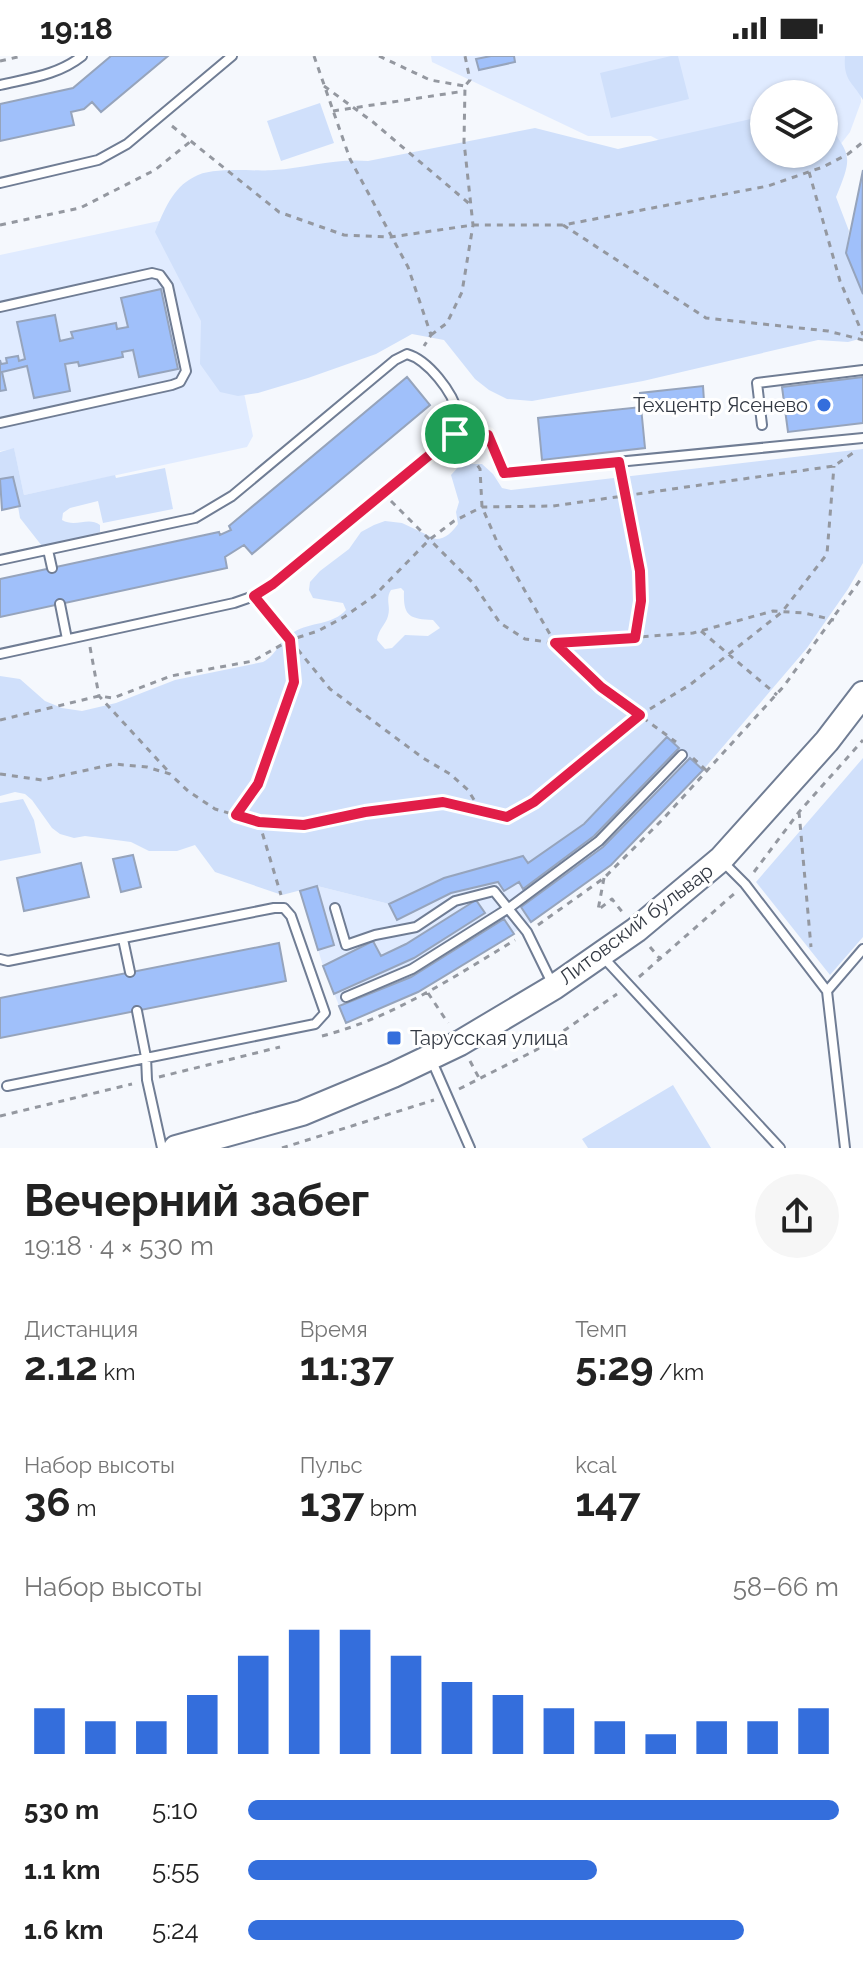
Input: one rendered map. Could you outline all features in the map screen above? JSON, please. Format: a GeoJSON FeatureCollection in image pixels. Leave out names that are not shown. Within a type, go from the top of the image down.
{"type":"FeatureCollection","features":[{"type":"Feature","properties":{"kind":"main road","name":"Литовский бульвар"},"geometry":{"type":"LineString","coordinates":[[176,1148],[302,1113],[430,1059],[554,987],[601,955],[721,859],[827,741],[863,694]]}},
{"type":"Feature","properties":{"kind":"lane"},"geometry":{"type":"LineString","coordinates":[[0,85],[52,73],[66,68],[82,56]]}},
{"type":"Feature","properties":{"kind":"lane"},"geometry":{"type":"LineString","coordinates":[[0,183],[98,160],[127,144],[232,56]]}},
{"type":"Feature","properties":{"kind":"lane"},"geometry":{"type":"LineString","coordinates":[[0,307],[152,273],[160,275],[168,286],[186,371],[180,382],[172,385],[0,423]]}},
{"type":"Feature","properties":{"kind":"lane"},"geometry":{"type":"LineString","coordinates":[[0,560],[195,518],[212,510],[395,360],[407,354],[418,357],[452,396],[459,418],[455,434],[273,584],[254,596],[0,654]]}},
{"type":"Feature","properties":{"kind":"lane"},"geometry":{"type":"LineString","coordinates":[[762,425],[757,383],[863,370]]}},
{"type":"Feature","properties":{"kind":"lane"},"geometry":{"type":"LineString","coordinates":[[455,434],[488,435],[504,473],[863,438]]}},
{"type":"Feature","properties":{"kind":"lane"},"geometry":{"type":"LineString","coordinates":[[48,550],[52,568]]}},
{"type":"Feature","properties":{"kind":"lane"},"geometry":{"type":"LineString","coordinates":[[60,604],[67,639]]}},
{"type":"Feature","properties":{"kind":"lane"},"geometry":{"type":"LineString","coordinates":[[346,997],[412,969],[509,908],[599,841],[685,754]]}},
{"type":"Feature","properties":{"kind":"lane"},"geometry":{"type":"LineString","coordinates":[[721,859],[745,884],[827,991],[845,1148]]}},
{"type":"Feature","properties":{"kind":"lane"},"geometry":{"type":"LineString","coordinates":[[335,908],[346,945],[375,935],[416,927],[455,901],[494,891],[527,932],[554,987]]}},
{"type":"Feature","properties":{"kind":"lane"},"geometry":{"type":"LineString","coordinates":[[0,959],[8,961],[284,908],[291,916],[325,1013],[322,1020],[315,1024],[7,1086]]}},
{"type":"Feature","properties":{"kind":"lane"},"geometry":{"type":"LineString","coordinates":[[123,939],[130,972]]}},
{"type":"Feature","properties":{"kind":"lane"},"geometry":{"type":"LineString","coordinates":[[827,991],[863,949]]}},
{"type":"Feature","properties":{"kind":"lane"},"geometry":{"type":"LineString","coordinates":[[601,955],[780,1148]]}},
{"type":"Feature","properties":{"kind":"lane"},"geometry":{"type":"LineString","coordinates":[[137,1011],[147,1080],[162,1148]]}},
{"type":"Feature","properties":{"kind":"lane"},"geometry":{"type":"LineString","coordinates":[[430,1059],[470,1148]]}},
{"type":"Feature","properties":{"kind":"path"},"geometry":{"type":"LineString","coordinates":[[0,61],[22,56]]}},
{"type":"Feature","properties":{"kind":"path"},"geometry":{"type":"LineString","coordinates":[[314,56],[350,159],[408,267],[431,335]]}},
{"type":"Feature","properties":{"kind":"path"},"geometry":{"type":"LineString","coordinates":[[379,56],[430,80],[465,88]]}},
{"type":"Feature","properties":{"kind":"path"},"geometry":{"type":"LineString","coordinates":[[418,357],[431,335],[447,323],[462,292],[473,225],[464,142],[465,88],[470,80],[465,56]]}},
{"type":"Feature","properties":{"kind":"path"},"geometry":{"type":"LineString","coordinates":[[324,86],[373,122],[472,206]]}},
{"type":"Feature","properties":{"kind":"path"},"geometry":{"type":"LineString","coordinates":[[333,111],[465,88]]}},
{"type":"Feature","properties":{"kind":"path"},"geometry":{"type":"LineString","coordinates":[[159,116],[279,212],[344,235],[391,237],[473,225],[563,225],[768,186],[848,154],[863,142]]}},
{"type":"Feature","properties":{"kind":"path"},"geometry":{"type":"LineString","coordinates":[[0,225],[80,208],[155,170],[191,141]]}},
{"type":"Feature","properties":{"kind":"path"},"geometry":{"type":"LineString","coordinates":[[809,172],[840,281],[863,337]]}},
{"type":"Feature","properties":{"kind":"path"},"geometry":{"type":"LineString","coordinates":[[563,225],[706,318],[863,337]]}},
{"type":"Feature","properties":{"kind":"path"},"geometry":{"type":"LineString","coordinates":[[455,434],[480,469],[482,507],[498,544],[555,643],[601,687],[677,743]]}},
{"type":"Feature","properties":{"kind":"path"},"geometry":{"type":"LineString","coordinates":[[0,720],[99,696],[113,698],[171,676],[253,661],[290,640],[318,631],[344,617],[374,596],[429,540],[461,516],[482,507],[553,506],[834,466],[863,446]]}},
{"type":"Feature","properties":{"kind":"path"},"geometry":{"type":"LineString","coordinates":[[619,462],[640,571],[641,601],[635,638]]}},
{"type":"Feature","properties":{"kind":"path"},"geometry":{"type":"LineString","coordinates":[[89,635],[99,696],[170,774],[215,809],[259,822],[304,825],[365,812],[443,802],[507,817],[534,802],[640,715],[691,684],[782,612],[827,554],[834,466]]}},
{"type":"Feature","properties":{"kind":"path"},"geometry":{"type":"LineString","coordinates":[[383,493],[473,583],[500,623],[525,639],[555,643],[701,631],[773,611],[804,613],[834,620]]}},
{"type":"Feature","properties":{"kind":"path"},"geometry":{"type":"LineString","coordinates":[[254,596],[330,689],[423,758],[450,774],[468,790],[479,808]]}},
{"type":"Feature","properties":{"kind":"path"},"geometry":{"type":"LineString","coordinates":[[701,631],[777,695]]}},
{"type":"Feature","properties":{"kind":"path"},"geometry":{"type":"LineString","coordinates":[[236,815],[258,784],[294,682],[290,640]]}},
{"type":"Feature","properties":{"kind":"path"},"geometry":{"type":"LineString","coordinates":[[855,749],[863,748]]}},
{"type":"Feature","properties":{"kind":"path"},"geometry":{"type":"LineString","coordinates":[[685,754],[707,771]]}},
{"type":"Feature","properties":{"kind":"path"},"geometry":{"type":"LineString","coordinates":[[0,774],[42,780],[114,764],[147,767],[170,774]]}},
{"type":"Feature","properties":{"kind":"path"},"geometry":{"type":"LineString","coordinates":[[799,812],[813,974]]}},
{"type":"Feature","properties":{"kind":"path"},"geometry":{"type":"LineString","coordinates":[[259,822],[284,908]]}},
{"type":"Feature","properties":{"kind":"shaded area"},"geometry":{"type":"Polygon","coordinates":[[[431,56],[859,56],[861,102],[850,132],[838,148],[838,80],[750,80],[750,165],[732,179],[651,136],[588,136],[432,62],[431,56]]]}},
{"type":"Feature","properties":{"kind":"shaded area"},"geometry":{"type":"Polygon","coordinates":[[[678,56],[689,99],[611,118],[600,73],[678,56]]]}},
{"type":"Feature","properties":{"kind":"shaded area"},"geometry":{"type":"Polygon","coordinates":[[[845,56],[863,56],[863,100],[847,76],[845,56]]]}},
{"type":"Feature","properties":{"kind":"shaded area"},"geometry":{"type":"Polygon","coordinates":[[[320,103],[334,143],[281,161],[267,121],[320,103]]]}},
{"type":"Feature","properties":{"kind":"shaded area"},"geometry":{"type":"Polygon","coordinates":[[[750,119],[750,168],[838,168],[838,138],[847,162],[836,197],[849,231],[846,253],[863,294],[863,338],[848,342],[818,340],[643,381],[532,401],[507,399],[489,390],[475,379],[444,340],[412,334],[376,354],[308,378],[238,396],[220,392],[200,364],[201,321],[155,232],[180,187],[194,177],[212,172],[368,161],[535,128],[618,149],[750,119]]]}},
{"type":"Feature","properties":{"kind":"shaded area"},"geometry":{"type":"Polygon","coordinates":[[[206,211],[253,436],[247,447],[24,495],[14,449],[0,451],[0,255],[206,211]]]}},
{"type":"Feature","properties":{"kind":"shaded area"},"geometry":{"type":"Polygon","coordinates":[[[14,448],[24,495],[115,475],[116,478],[165,468],[173,509],[103,523],[98,501],[70,508],[63,513],[62,520],[95,523],[100,525],[100,532],[42,546],[20,518],[13,477],[0,479],[0,452],[14,448]]]}},
{"type":"Feature","properties":{"kind":"shaded area"},"geometry":{"type":"Polygon","coordinates":[[[863,449],[863,563],[807,648],[703,770],[666,737],[584,824],[528,863],[389,904],[317,886],[282,895],[215,872],[195,845],[177,851],[149,851],[131,842],[85,836],[74,838],[52,828],[25,794],[15,792],[0,796],[0,676],[20,679],[45,701],[82,711],[116,703],[175,680],[263,662],[294,632],[335,618],[346,610],[343,603],[313,598],[309,590],[310,582],[349,549],[361,532],[385,521],[402,523],[436,539],[446,536],[458,524],[456,512],[459,502],[451,475],[461,464],[482,464],[502,488],[511,490],[863,449]],[[401,588],[389,593],[388,616],[377,640],[385,649],[392,648],[405,635],[428,636],[440,628],[433,620],[418,619],[406,611],[401,588]]]}},
{"type":"Feature","properties":{"kind":"shaded area"},"geometry":{"type":"Polygon","coordinates":[[[667,737],[703,770],[611,865],[531,922],[418,992],[346,1023],[323,966],[300,891],[317,886],[389,904],[584,824],[667,737]]]}},
{"type":"Feature","properties":{"kind":"shaded area"},"geometry":{"type":"Polygon","coordinates":[[[863,758],[863,937],[830,975],[756,882],[863,758]]]}},
{"type":"Feature","properties":{"kind":"shaded area"},"geometry":{"type":"Polygon","coordinates":[[[23,799],[34,820],[41,853],[0,861],[0,803],[23,799]]]}},
{"type":"Feature","properties":{"kind":"shaded area"},"geometry":{"type":"Polygon","coordinates":[[[673,1085],[711,1148],[588,1148],[582,1139],[673,1085]]]}},
{"type":"Feature","properties":{"kind":"building"},"geometry":{"type":"Polygon","coordinates":[[[111,56],[168,56],[101,112],[92,102],[84,109],[71,112],[74,125],[0,141],[0,104],[73,88],[111,56]]]}},
{"type":"Feature","properties":{"kind":"building"},"geometry":{"type":"Polygon","coordinates":[[[514,56],[515,62],[479,70],[476,59],[514,56]]]}},
{"type":"Feature","properties":{"kind":"building"},"geometry":{"type":"Polygon","coordinates":[[[863,170],[862,246],[863,294],[846,253],[863,170]]]}},
{"type":"Feature","properties":{"kind":"building"},"geometry":{"type":"Polygon","coordinates":[[[161,289],[178,369],[139,377],[133,350],[122,352],[123,357],[79,366],[78,362],[65,364],[70,391],[34,398],[27,366],[2,372],[6,390],[0,391],[0,360],[1,364],[7,363],[6,358],[18,356],[19,361],[25,359],[17,322],[55,315],[60,341],[73,338],[71,332],[116,323],[117,329],[128,327],[121,298],[161,289]]]}},
{"type":"Feature","properties":{"kind":"building"},"geometry":{"type":"Polygon","coordinates":[[[407,377],[430,405],[252,554],[244,545],[225,557],[227,568],[0,617],[0,579],[219,532],[220,535],[231,530],[229,526],[407,377]]]}},
{"type":"Feature","properties":{"kind":"building","name":"Техцентр Ясенево"},"geometry":{"type":"Polygon","coordinates":[[[863,377],[863,423],[788,432],[782,387],[863,377]]]}},
{"type":"Feature","properties":{"kind":"building"},"geometry":{"type":"Polygon","coordinates":[[[703,386],[704,401],[641,407],[640,393],[703,386]]]}},
{"type":"Feature","properties":{"kind":"building"},"geometry":{"type":"Polygon","coordinates":[[[641,407],[645,448],[542,460],[538,418],[641,407]]]}},
{"type":"Feature","properties":{"kind":"building"},"geometry":{"type":"Polygon","coordinates":[[[13,477],[20,506],[2,510],[0,479],[13,477]]]}},
{"type":"Feature","properties":{"kind":"building"},"geometry":{"type":"Polygon","coordinates":[[[667,737],[679,748],[594,836],[523,889],[519,882],[504,891],[498,882],[451,893],[397,920],[389,904],[444,878],[523,856],[528,863],[584,824],[667,737]]]}},
{"type":"Feature","properties":{"kind":"building"},"geometry":{"type":"Polygon","coordinates":[[[690,758],[703,770],[611,865],[531,922],[521,907],[603,847],[690,758]]]}},
{"type":"Feature","properties":{"kind":"building"},"geometry":{"type":"Polygon","coordinates":[[[133,855],[141,887],[121,892],[113,859],[133,855]]]}},
{"type":"Feature","properties":{"kind":"building"},"geometry":{"type":"Polygon","coordinates":[[[81,863],[89,897],[24,911],[17,878],[81,863]]]}},
{"type":"Feature","properties":{"kind":"building"},"geometry":{"type":"Polygon","coordinates":[[[317,886],[334,945],[318,950],[300,891],[317,886]]]}},
{"type":"Feature","properties":{"kind":"building"},"geometry":{"type":"Polygon","coordinates":[[[476,900],[485,913],[414,958],[334,994],[323,966],[373,941],[381,956],[476,900]]]}},
{"type":"Feature","properties":{"kind":"building"},"geometry":{"type":"Polygon","coordinates":[[[504,919],[514,934],[418,992],[346,1023],[339,1006],[411,977],[504,919]]]}},
{"type":"Feature","properties":{"kind":"building"},"geometry":{"type":"Polygon","coordinates":[[[279,943],[286,981],[0,1038],[0,998],[279,943]]]}},
{"type":"Feature","properties":{"kind":"place","name":"Техцентр Ясенево"},"geometry":{"type":"Point","coordinates":[824,405]}},
{"type":"Feature","properties":{"kind":"place","name":"Тарусская улица"},"geometry":{"type":"Point","coordinates":[394,1038]}},
{"type":"Feature","properties":{"kind":"route"},"geometry":{"type":"LineString","coordinates":[[455,434],[488,435],[504,473],[619,462],[640,571],[641,601],[635,638],[555,643],[601,687],[640,715],[534,802],[507,817],[443,802],[365,812],[304,825],[259,822],[236,815],[258,784],[294,682],[290,640],[254,596],[273,584],[455,434]]}}]}
